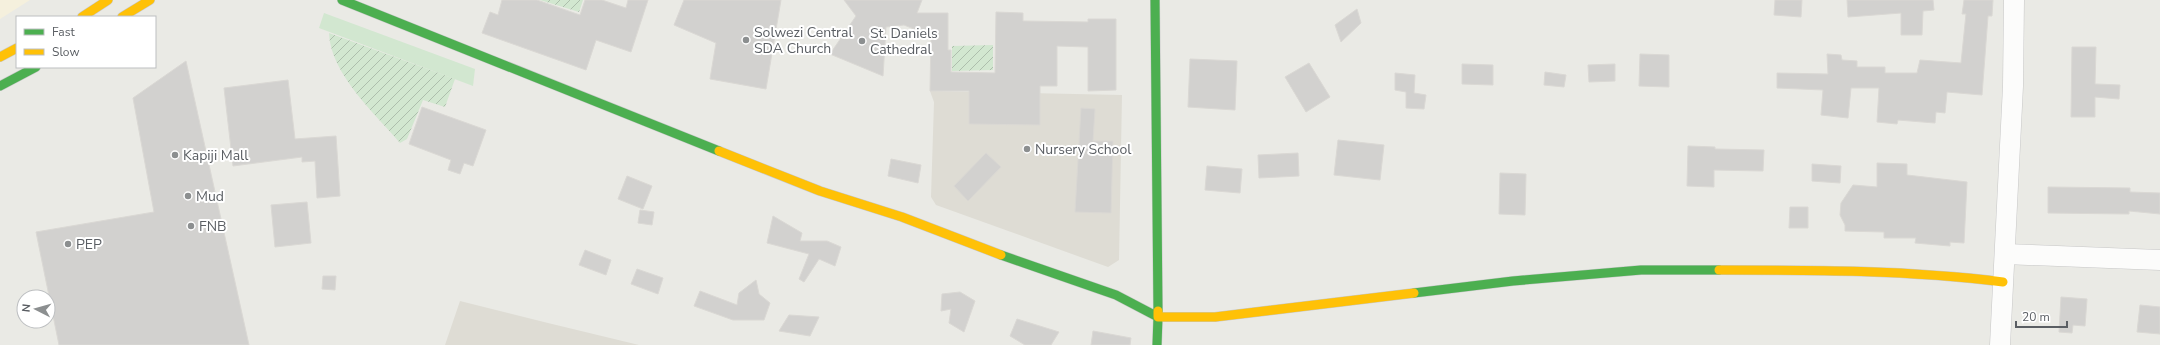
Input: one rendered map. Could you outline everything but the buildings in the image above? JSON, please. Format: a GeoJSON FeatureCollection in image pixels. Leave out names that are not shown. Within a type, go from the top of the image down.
{"type":"FeatureCollection","features":[{"type":"Feature","properties":{"kind":"main road"},"geometry":{"type":"LineString","coordinates":[[84,16],[108,0]]}},
{"type":"Feature","properties":{"kind":"main road"},"geometry":{"type":"LineString","coordinates":[[124,16],[150,0]]}},
{"type":"Feature","properties":{"kind":"main road"},"geometry":{"type":"LineString","coordinates":[[342,0],[820,191],[902,217],[1007,257],[1116,295],[1158,317],[1215,318],[1513,281],[1641,270],[1797,270],[1950,275],[2003,282]]}},
{"type":"Feature","properties":{"kind":"main road"},"geometry":{"type":"LineString","coordinates":[[1155,0],[1157,345]]}},
{"type":"Feature","properties":{"kind":"main road"},"geometry":{"type":"LineString","coordinates":[[0,57],[16,49]]}},
{"type":"Feature","properties":{"kind":"main road"},"geometry":{"type":"LineString","coordinates":[[0,86],[34,68]]}},
{"type":"Feature","properties":{"kind":"street"},"geometry":{"type":"LineString","coordinates":[[2000,345],[2013,86],[2014,0]]}},
{"type":"Feature","properties":{"kind":"street"},"geometry":{"type":"LineString","coordinates":[[2005,254],[2160,260]]}},
{"type":"Feature","properties":{"kind":"shaded area"},"geometry":{"type":"Polygon","coordinates":[[[0,0],[30,0],[0,19],[0,0]]]}},
{"type":"Feature","properties":{"kind":"shaded area","name":"Nursery School"},"geometry":{"type":"Polygon","coordinates":[[[930,91],[1122,95],[1119,260],[1108,267],[936,205],[931,197],[934,102],[930,91]]]}},
{"type":"Feature","properties":{"kind":"shaded area"},"geometry":{"type":"Polygon","coordinates":[[[460,301],[548,323],[639,345],[445,345],[460,301]]]}},
{"type":"Feature","properties":{"kind":"green space"},"geometry":{"type":"Polygon","coordinates":[[[540,0],[583,0],[579,12],[540,0]]]}},
{"type":"Feature","properties":{"kind":"green space"},"geometry":{"type":"Polygon","coordinates":[[[324,13],[475,69],[473,86],[319,28],[324,13]]]}},
{"type":"Feature","properties":{"kind":"green space"},"geometry":{"type":"Polygon","coordinates":[[[329,33],[455,79],[445,107],[423,100],[407,139],[400,143],[367,106],[345,78],[331,48],[329,33]]]}},
{"type":"Feature","properties":{"kind":"green space"},"geometry":{"type":"Polygon","coordinates":[[[993,45],[993,70],[952,71],[952,46],[993,45]]]}},
{"type":"Feature","properties":{"kind":"traffic: fast"},"geometry":{"type":"LineString","coordinates":[[342,0],[719,151]]}},
{"type":"Feature","properties":{"kind":"traffic: fast"},"geometry":{"type":"LineString","coordinates":[[1155,0],[1158,311]]}},
{"type":"Feature","properties":{"kind":"traffic: fast"},"geometry":{"type":"LineString","coordinates":[[0,86],[34,68]]}},
{"type":"Feature","properties":{"kind":"traffic: fast"},"geometry":{"type":"LineString","coordinates":[[1001,255],[1116,295],[1158,317],[1157,345]]}},
{"type":"Feature","properties":{"kind":"traffic: fast"},"geometry":{"type":"LineString","coordinates":[[1414,293],[1513,281],[1641,270],[1719,270]]}},
{"type":"Feature","properties":{"kind":"traffic: slow"},"geometry":{"type":"LineString","coordinates":[[84,16],[108,0]]}},
{"type":"Feature","properties":{"kind":"traffic: slow"},"geometry":{"type":"LineString","coordinates":[[124,16],[150,0]]}},
{"type":"Feature","properties":{"kind":"traffic: slow"},"geometry":{"type":"LineString","coordinates":[[0,57],[16,49]]}},
{"type":"Feature","properties":{"kind":"traffic: slow"},"geometry":{"type":"LineString","coordinates":[[719,151],[820,191],[902,217],[1001,255]]}},
{"type":"Feature","properties":{"kind":"traffic: slow"},"geometry":{"type":"LineString","coordinates":[[1719,270],[1897,273],[2003,282]]}},
{"type":"Feature","properties":{"kind":"traffic: slow"},"geometry":{"type":"LineString","coordinates":[[1158,311],[1158,317],[1215,317],[1414,293]]}},
{"type":"Feature","properties":{"kind":"place","name":"Solwezi Central SDA Church"},"geometry":{"type":"Point","coordinates":[746,40]}},
{"type":"Feature","properties":{"kind":"place","name":"St. Daniels Cathedral"},"geometry":{"type":"Point","coordinates":[862,41]}},
{"type":"Feature","properties":{"kind":"place","name":"Nursery School"},"geometry":{"type":"Point","coordinates":[1027,149]}},
{"type":"Feature","properties":{"kind":"place","name":"Kapiji Mall"},"geometry":{"type":"Point","coordinates":[175,155]}},
{"type":"Feature","properties":{"kind":"place","name":"Mud"},"geometry":{"type":"Point","coordinates":[188,196]}},
{"type":"Feature","properties":{"kind":"place","name":"FNB"},"geometry":{"type":"Point","coordinates":[191,226]}},
{"type":"Feature","properties":{"kind":"place","name":"PEP"},"geometry":{"type":"Point","coordinates":[68,244]}}]}
